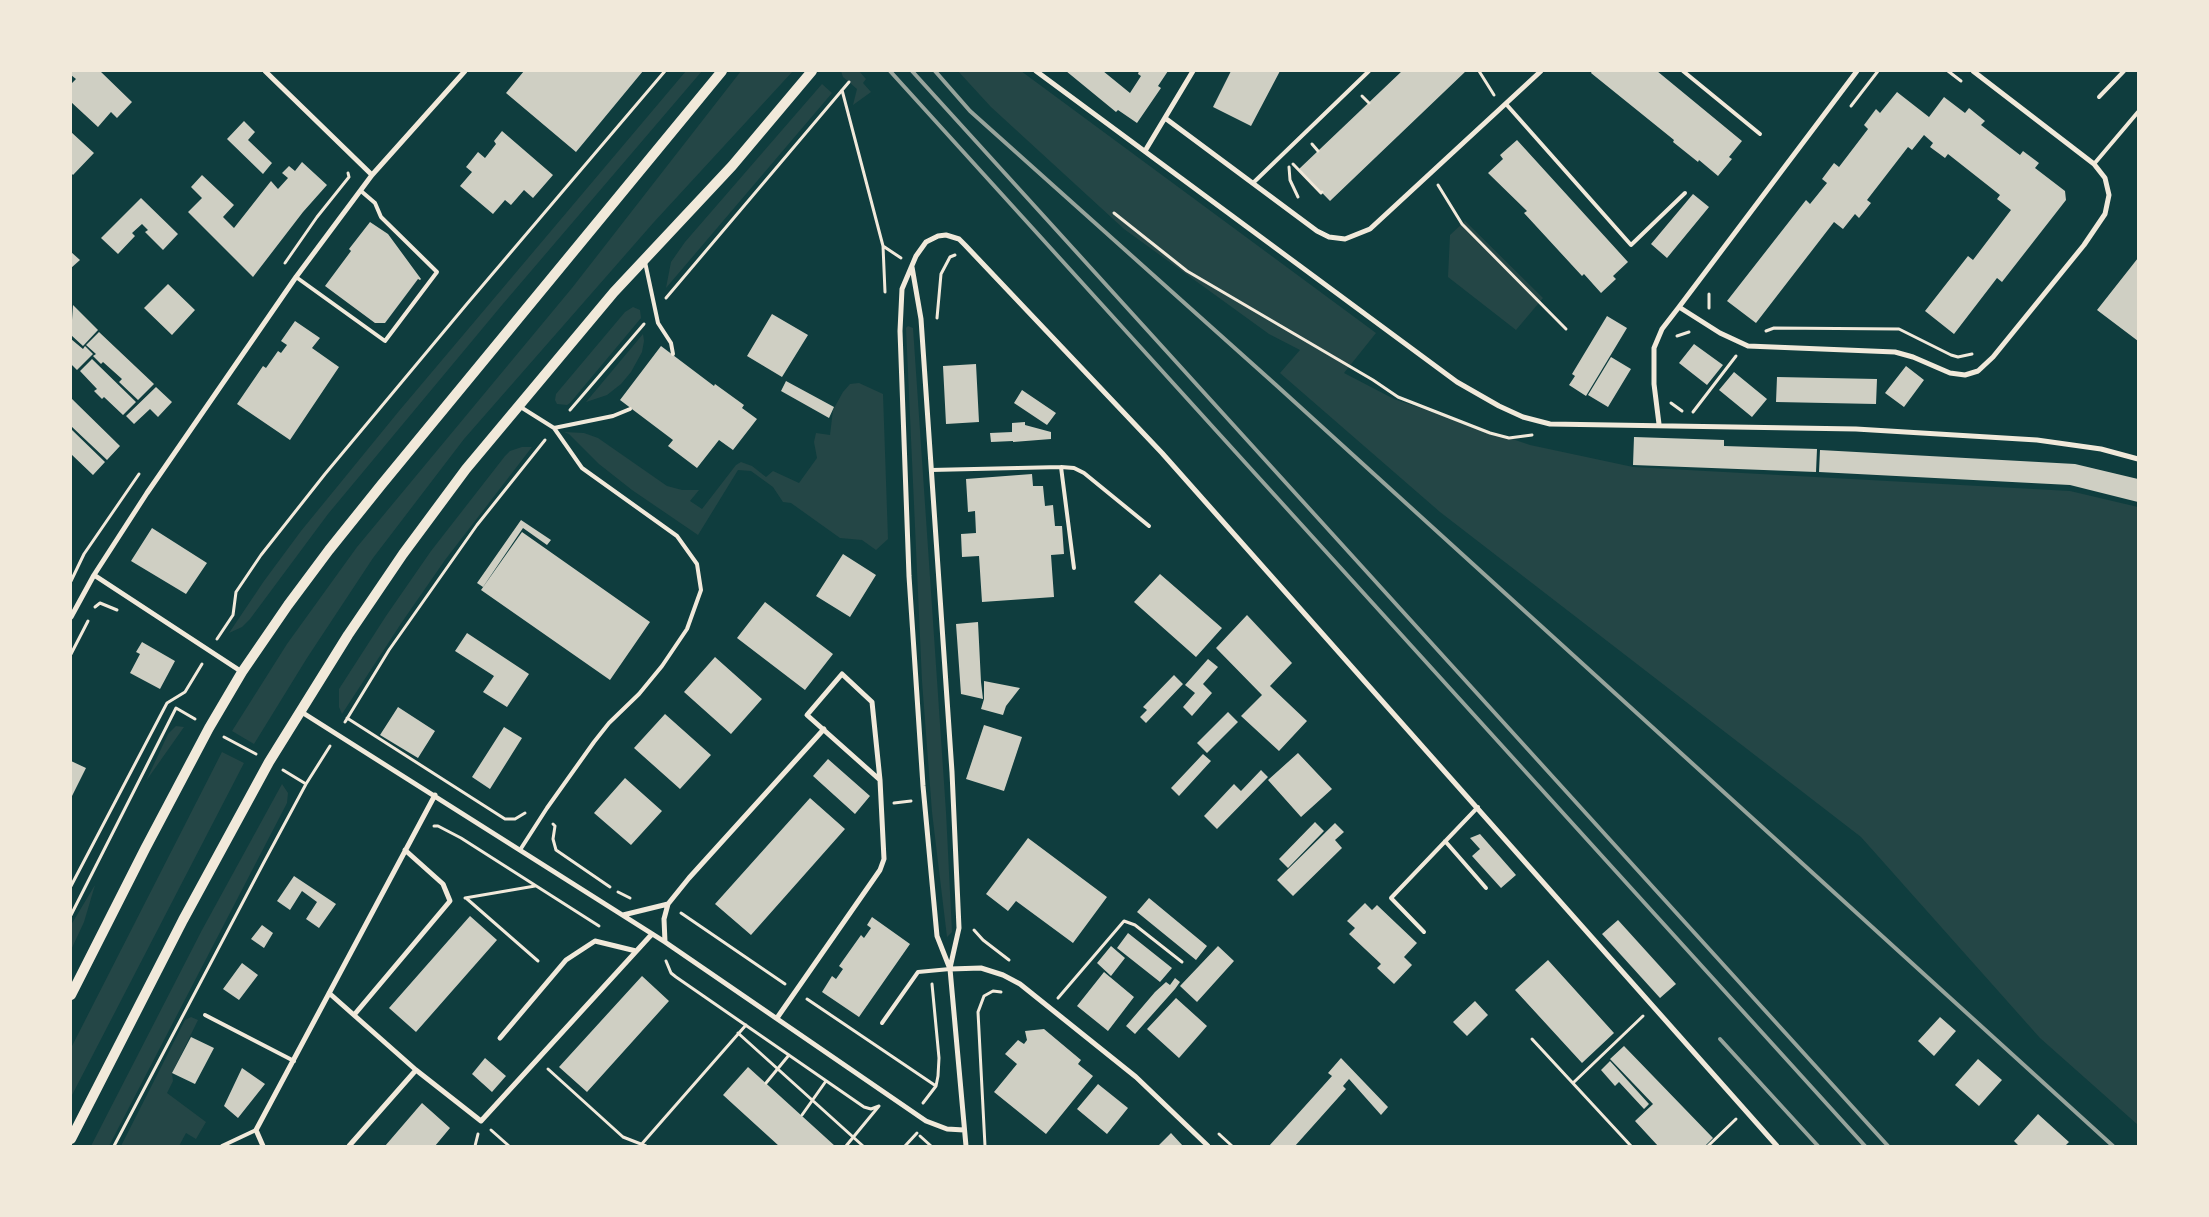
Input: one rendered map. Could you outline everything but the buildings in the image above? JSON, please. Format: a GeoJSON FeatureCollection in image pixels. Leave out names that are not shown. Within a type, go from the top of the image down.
{"type":"FeatureCollection","features":[{"type":"Feature","properties":{"kind":"main road"},"geometry":{"type":"LineString","coordinates":[[71,995],[144,849],[209,728],[242,672],[328,550],[722,71]]}},
{"type":"Feature","properties":{"kind":"main road"},"geometry":{"type":"LineString","coordinates":[[71,1138],[183,920],[269,762],[348,635],[403,554],[466,469],[614,292],[732,166],[812,71]]}},
{"type":"Feature","properties":{"kind":"street"},"geometry":{"type":"LineString","coordinates":[[265,71],[372,175]]}},
{"type":"Feature","properties":{"kind":"street"},"geometry":{"type":"LineString","coordinates":[[71,617],[94,575],[148,493],[296,277],[372,175],[464,71]]}},
{"type":"Feature","properties":{"kind":"street"},"geometry":{"type":"LineString","coordinates":[[1036,71],[1457,382],[1499,406],[1523,417],[1550,424],[1856,428],[2037,440],[2101,449],[2138,459]]}},
{"type":"Feature","properties":{"kind":"street"},"geometry":{"type":"LineString","coordinates":[[1145,151],[1193,71]]}},
{"type":"Feature","properties":{"kind":"street"},"geometry":{"type":"LineString","coordinates":[[1165,118],[1317,231],[1329,237],[1345,239],[1370,229],[1541,71]]}},
{"type":"Feature","properties":{"kind":"street"},"geometry":{"type":"LineString","coordinates":[[1659,424],[1654,384],[1654,348],[1662,329],[1857,71]]}},
{"type":"Feature","properties":{"kind":"street"},"geometry":{"type":"LineString","coordinates":[[1679,307],[1720,333],[1748,346],[1881,350],[1913,357],[1955,374],[1965,375],[1978,371],[1993,357],[2098,226],[2105,214],[2109,195],[2105,178],[2094,164],[1973,71]]}},
{"type":"Feature","properties":{"kind":"street"},"geometry":{"type":"LineString","coordinates":[[966,1146],[950,968],[937,936],[923,786],[909,576],[899,316],[902,289],[920,249],[933,238],[951,236],[965,244],[1162,453],[1777,1146]]}},
{"type":"Feature","properties":{"kind":"street"},"geometry":{"type":"LineString","coordinates":[[912,265],[921,320],[945,656],[959,928],[950,968]]}},
{"type":"Feature","properties":{"kind":"street"},"geometry":{"type":"LineString","coordinates":[[94,575],[242,672]]}},
{"type":"Feature","properties":{"kind":"street"},"geometry":{"type":"LineString","coordinates":[[777,1018],[883,864],[885,852],[882,800],[880,780],[872,702],[842,674],[807,715],[880,780]]}},
{"type":"Feature","properties":{"kind":"street"},"geometry":{"type":"LineString","coordinates":[[300,710],[665,942],[926,1121],[947,1129],[964,1130]]}},
{"type":"Feature","properties":{"kind":"street"},"geometry":{"type":"LineString","coordinates":[[665,942],[664,919],[668,904],[689,878],[824,729]]}},
{"type":"Feature","properties":{"kind":"street"},"geometry":{"type":"LineString","coordinates":[[263,1146],[256,1130],[434,795]]}},
{"type":"Feature","properties":{"kind":"street"},"geometry":{"type":"LineString","coordinates":[[354,1015],[450,901],[443,884],[405,850]]}},
{"type":"Feature","properties":{"kind":"street"},"geometry":{"type":"LineString","coordinates":[[623,915],[668,904]]}},
{"type":"Feature","properties":{"kind":"street"},"geometry":{"type":"LineString","coordinates":[[330,993],[416,1070],[481,1121],[652,934]]}},
{"type":"Feature","properties":{"kind":"street"},"geometry":{"type":"LineString","coordinates":[[500,1038],[566,960],[595,941],[636,951]]}},
{"type":"Feature","properties":{"kind":"street"},"geometry":{"type":"LineString","coordinates":[[950,968],[981,968],[1003,974],[1020,984],[1136,1077],[1170,1107],[1208,1146]]}},
{"type":"Feature","properties":{"kind":"street"},"geometry":{"type":"LineString","coordinates":[[349,1146],[416,1070]]}},
{"type":"Feature","properties":{"kind":"lane"},"geometry":{"type":"LineString","coordinates":[[1253,183],[1369,71]]}},
{"type":"Feature","properties":{"kind":"lane"},"geometry":{"type":"LineString","coordinates":[[1683,71],[1760,134]]}},
{"type":"Feature","properties":{"kind":"lane"},"geometry":{"type":"LineString","coordinates":[[2099,97],[2124,71]]}},
{"type":"Feature","properties":{"kind":"lane"},"geometry":{"type":"LineString","coordinates":[[1506,104],[1631,244],[1685,193]]}},
{"type":"Feature","properties":{"kind":"lane"},"geometry":{"type":"LineString","coordinates":[[2094,164],[2138,112]]}},
{"type":"Feature","properties":{"kind":"lane"},"geometry":{"type":"LineString","coordinates":[[296,277],[385,341],[426,287],[437,272],[381,217],[375,203],[361,191]]}},
{"type":"Feature","properties":{"kind":"lane"},"geometry":{"type":"LineString","coordinates":[[645,259],[658,323],[670,343],[673,354]]}},
{"type":"Feature","properties":{"kind":"lane"},"geometry":{"type":"LineString","coordinates":[[519,406],[554,428],[582,468],[676,536],[697,564],[701,590],[687,628],[662,666],[639,694],[609,723],[520,850]]}},
{"type":"Feature","properties":{"kind":"lane"},"geometry":{"type":"LineString","coordinates":[[554,428],[613,416],[630,409]]}},
{"type":"Feature","properties":{"kind":"lane"},"geometry":{"type":"LineString","coordinates":[[1061,467],[1074,568]]}},
{"type":"Feature","properties":{"kind":"lane"},"geometry":{"type":"LineString","coordinates":[[931,470],[1074,468],[1084,473],[1149,526]]}},
{"type":"Feature","properties":{"kind":"lane"},"geometry":{"type":"LineString","coordinates":[[1424,932],[1391,898],[1478,807]]}},
{"type":"Feature","properties":{"kind":"lane"},"geometry":{"type":"LineString","coordinates":[[1446,841],[1486,888]]}},
{"type":"Feature","properties":{"kind":"lane"},"geometry":{"type":"LineString","coordinates":[[882,1023],[918,972],[950,968]]}},
{"type":"Feature","properties":{"kind":"lane"},"geometry":{"type":"LineString","coordinates":[[205,1014],[294,1061]]}},
{"type":"Feature","properties":{"kind":"lane"},"geometry":{"type":"LineString","coordinates":[[222,1146],[256,1130]]}},
{"type":"Feature","properties":{"kind":"path"},"geometry":{"type":"LineString","coordinates":[[71,886],[167,703],[185,692],[233,615],[236,592],[261,554],[466,305],[665,71]]}},
{"type":"Feature","properties":{"kind":"path"},"geometry":{"type":"LineString","coordinates":[[1479,71],[1494,95]]}},
{"type":"Feature","properties":{"kind":"path"},"geometry":{"type":"LineString","coordinates":[[1851,107],[1878,71]]}},
{"type":"Feature","properties":{"kind":"path"},"geometry":{"type":"LineString","coordinates":[[114,1146],[306,784],[389,650],[477,525],[554,428],[655,312],[849,82]]}},
{"type":"Feature","properties":{"kind":"path"},"geometry":{"type":"LineString","coordinates":[[1487,102],[1500,89]]}},
{"type":"Feature","properties":{"kind":"path"},"geometry":{"type":"LineString","coordinates":[[842,90],[883,246],[912,265]]}},
{"type":"Feature","properties":{"kind":"path"},"geometry":{"type":"LineString","coordinates":[[1361,95],[1369,103]]}},
{"type":"Feature","properties":{"kind":"path"},"geometry":{"type":"LineString","coordinates":[[1310,143],[1318,151]]}},
{"type":"Feature","properties":{"kind":"path"},"geometry":{"type":"LineString","coordinates":[[283,266],[317,217],[349,177],[348,172],[339,161],[348,151]]}},
{"type":"Feature","properties":{"kind":"path"},"geometry":{"type":"LineString","coordinates":[[1302,202],[1290,180],[1290,162],[1320,193],[1322,192]]}},
{"type":"Feature","properties":{"kind":"path"},"geometry":{"type":"LineString","coordinates":[[1430,174],[1462,224],[1566,329]]}},
{"type":"Feature","properties":{"kind":"path"},"geometry":{"type":"LineString","coordinates":[[1114,213],[1187,271],[1373,380],[1398,397],[1490,433],[1509,438],[1554,432],[1550,424]]}},
{"type":"Feature","properties":{"kind":"path"},"geometry":{"type":"LineString","coordinates":[[1710,290],[1708,300],[1710,311]]}},
{"type":"Feature","properties":{"kind":"path"},"geometry":{"type":"LineString","coordinates":[[1758,335],[1774,328],[1900,330],[1958,357],[1978,351]]}},
{"type":"Feature","properties":{"kind":"path"},"geometry":{"type":"LineString","coordinates":[[1674,338],[1684,332],[1696,335]]}},
{"type":"Feature","properties":{"kind":"path"},"geometry":{"type":"LineString","coordinates":[[1730,354],[1742,358]]}},
{"type":"Feature","properties":{"kind":"path"},"geometry":{"type":"LineString","coordinates":[[1669,398],[1676,407],[1692,412],[1736,356]]}},
{"type":"Feature","properties":{"kind":"path"},"geometry":{"type":"LineString","coordinates":[[71,581],[84,554],[145,466]]}},
{"type":"Feature","properties":{"kind":"path"},"geometry":{"type":"LineString","coordinates":[[71,654],[96,606],[100,603],[119,611]]}},
{"type":"Feature","properties":{"kind":"path"},"geometry":{"type":"LineString","coordinates":[[71,915],[176,708],[306,784]]}},
{"type":"Feature","properties":{"kind":"path"},"geometry":{"type":"LineString","coordinates":[[347,718],[505,819],[515,819],[530,809],[555,826],[552,839],[556,850],[560,854],[616,891],[634,899]]}},
{"type":"Feature","properties":{"kind":"path"},"geometry":{"type":"LineString","coordinates":[[882,800],[894,804],[913,801]]}},
{"type":"Feature","properties":{"kind":"path"},"geometry":{"type":"LineString","coordinates":[[422,820],[461,838],[601,927]]}},
{"type":"Feature","properties":{"kind":"path"},"geometry":{"type":"LineString","coordinates":[[450,901],[536,886]]}},
{"type":"Feature","properties":{"kind":"path"},"geometry":{"type":"LineString","coordinates":[[466,898],[538,961]]}},
{"type":"Feature","properties":{"kind":"path"},"geometry":{"type":"LineString","coordinates":[[1049,1008],[1124,921],[1135,925],[1182,962]]}},
{"type":"Feature","properties":{"kind":"path"},"geometry":{"type":"LineString","coordinates":[[642,944],[666,960],[671,973],[676,977],[864,1108],[871,1109],[880,1106],[884,1108]]}},
{"type":"Feature","properties":{"kind":"path"},"geometry":{"type":"LineString","coordinates":[[1573,1083],[1643,1015]]}},
{"type":"Feature","properties":{"kind":"path"},"geometry":{"type":"LineString","coordinates":[[537,1059],[623,1137],[643,1145],[746,1025]]}},
{"type":"Feature","properties":{"kind":"path"},"geometry":{"type":"LineString","coordinates":[[738,1033],[863,1146]]}},
{"type":"Feature","properties":{"kind":"path"},"geometry":{"type":"LineString","coordinates":[[1532,1038],[1631,1146]]}},
{"type":"Feature","properties":{"kind":"path"},"geometry":{"type":"LineString","coordinates":[[766,1084],[789,1055]]}},
{"type":"Feature","properties":{"kind":"path"},"geometry":{"type":"LineString","coordinates":[[802,1115],[826,1081]]}},
{"type":"Feature","properties":{"kind":"path"},"geometry":{"type":"LineString","coordinates":[[846,1146],[880,1106]]}},
{"type":"Feature","properties":{"kind":"path"},"geometry":{"type":"LineString","coordinates":[[1708,1146],[1736,1119]]}},
{"type":"Feature","properties":{"kind":"path"},"geometry":{"type":"LineString","coordinates":[[481,1121],[509,1146]]}},
{"type":"Feature","properties":{"kind":"path"},"geometry":{"type":"LineString","coordinates":[[910,1127],[931,1146]]}},
{"type":"Feature","properties":{"kind":"path"},"geometry":{"type":"LineString","coordinates":[[905,1146],[917,1133]]}},
{"type":"Feature","properties":{"kind":"shaded area"},"geometry":{"type":"Polygon","coordinates":[[[686,71],[702,71],[502,305],[328,514],[250,619],[242,627],[229,633],[301,531],[399,411],[686,71]]]}},
{"type":"Feature","properties":{"kind":"shaded area"},"geometry":{"type":"Polygon","coordinates":[[[741,71],[793,71],[654,222],[464,439],[373,558],[307,658],[254,744],[232,731],[287,644],[357,547],[572,288],[741,71]]]}},
{"type":"Feature","properties":{"kind":"shaded area"},"geometry":{"type":"Polygon","coordinates":[[[841,71],[859,71],[866,79],[863,83],[871,92],[853,105],[857,89],[843,77],[841,71]]]}},
{"type":"Feature","properties":{"kind":"shaded area"},"geometry":{"type":"Polygon","coordinates":[[[958,71],[1021,71],[1376,333],[1344,373],[1394,399],[1530,445],[1633,467],[2070,491],[2138,507],[2138,1125],[2040,1038],[1861,837],[1440,512],[1280,373],[1300,350],[1269,334],[1124,229],[991,107],[958,71]]]}},
{"type":"Feature","properties":{"kind":"shaded area"},"geometry":{"type":"Polygon","coordinates":[[[822,84],[832,93],[666,288],[671,262],[685,242],[822,84]]]}},
{"type":"Feature","properties":{"kind":"shaded area"},"geometry":{"type":"Polygon","coordinates":[[[1465,221],[1543,298],[1516,330],[1448,277],[1450,235],[1465,221]]]}},
{"type":"Feature","properties":{"kind":"shaded area"},"geometry":{"type":"Polygon","coordinates":[[[633,307],[640,310],[641,318],[570,403],[567,405],[557,404],[555,400],[556,394],[625,312],[633,307]]]}},
{"type":"Feature","properties":{"kind":"shaded area"},"geometry":{"type":"Polygon","coordinates":[[[908,326],[913,328],[946,812],[952,932],[947,937],[932,812],[922,681],[906,328],[908,326]]]}},
{"type":"Feature","properties":{"kind":"shaded area"},"geometry":{"type":"Polygon","coordinates":[[[643,334],[642,352],[631,372],[621,384],[607,395],[586,402],[643,334]]]}},
{"type":"Feature","properties":{"kind":"shaded area"},"geometry":{"type":"Polygon","coordinates":[[[859,383],[883,394],[888,539],[876,550],[862,540],[840,538],[791,503],[783,502],[773,487],[751,471],[738,470],[698,535],[632,490],[599,464],[569,434],[564,432],[584,433],[598,438],[667,486],[682,490],[699,490],[690,501],[702,509],[736,465],[741,462],[752,466],[766,477],[773,471],[799,483],[817,458],[814,442],[816,433],[830,435],[833,410],[843,392],[850,384],[859,383]]]}},
{"type":"Feature","properties":{"kind":"shaded area"},"geometry":{"type":"Polygon","coordinates":[[[522,447],[532,447],[445,560],[342,714],[339,707],[339,689],[386,616],[431,551],[505,456],[510,451],[522,447]]]}},
{"type":"Feature","properties":{"kind":"shaded area"},"geometry":{"type":"Polygon","coordinates":[[[176,726],[184,727],[146,781],[168,734],[176,726]]]}},
{"type":"Feature","properties":{"kind":"shaded area"},"geometry":{"type":"Polygon","coordinates":[[[222,752],[244,763],[71,1097],[71,1048],[222,752]]]}},
{"type":"Feature","properties":{"kind":"shaded area"},"geometry":{"type":"Polygon","coordinates":[[[282,784],[288,793],[287,803],[109,1146],[91,1146],[202,930],[282,784]]]}},
{"type":"Feature","properties":{"kind":"shaded area"},"geometry":{"type":"Polygon","coordinates":[[[95,885],[84,922],[71,950],[71,925],[95,885]]]}},
{"type":"Feature","properties":{"kind":"shaded area"},"geometry":{"type":"Polygon","coordinates":[[[191,1017],[198,1020],[172,1073],[173,1081],[167,1093],[206,1122],[196,1139],[186,1133],[179,1146],[121,1146],[185,1020],[191,1017]]]}},
{"type":"Feature","properties":{"kind":"railway"},"geometry":{"type":"LineString","coordinates":[[890,71],[1865,1146]]}},
{"type":"Feature","properties":{"kind":"railway"},"geometry":{"type":"LineString","coordinates":[[912,71],[1888,1146]]}},
{"type":"Feature","properties":{"kind":"railway"},"geometry":{"type":"LineString","coordinates":[[935,71],[970,111],[1276,385],[2113,1146]]}},
{"type":"Feature","properties":{"kind":"railway"},"geometry":{"type":"LineString","coordinates":[[1720,1039],[1818,1146]]}}]}
